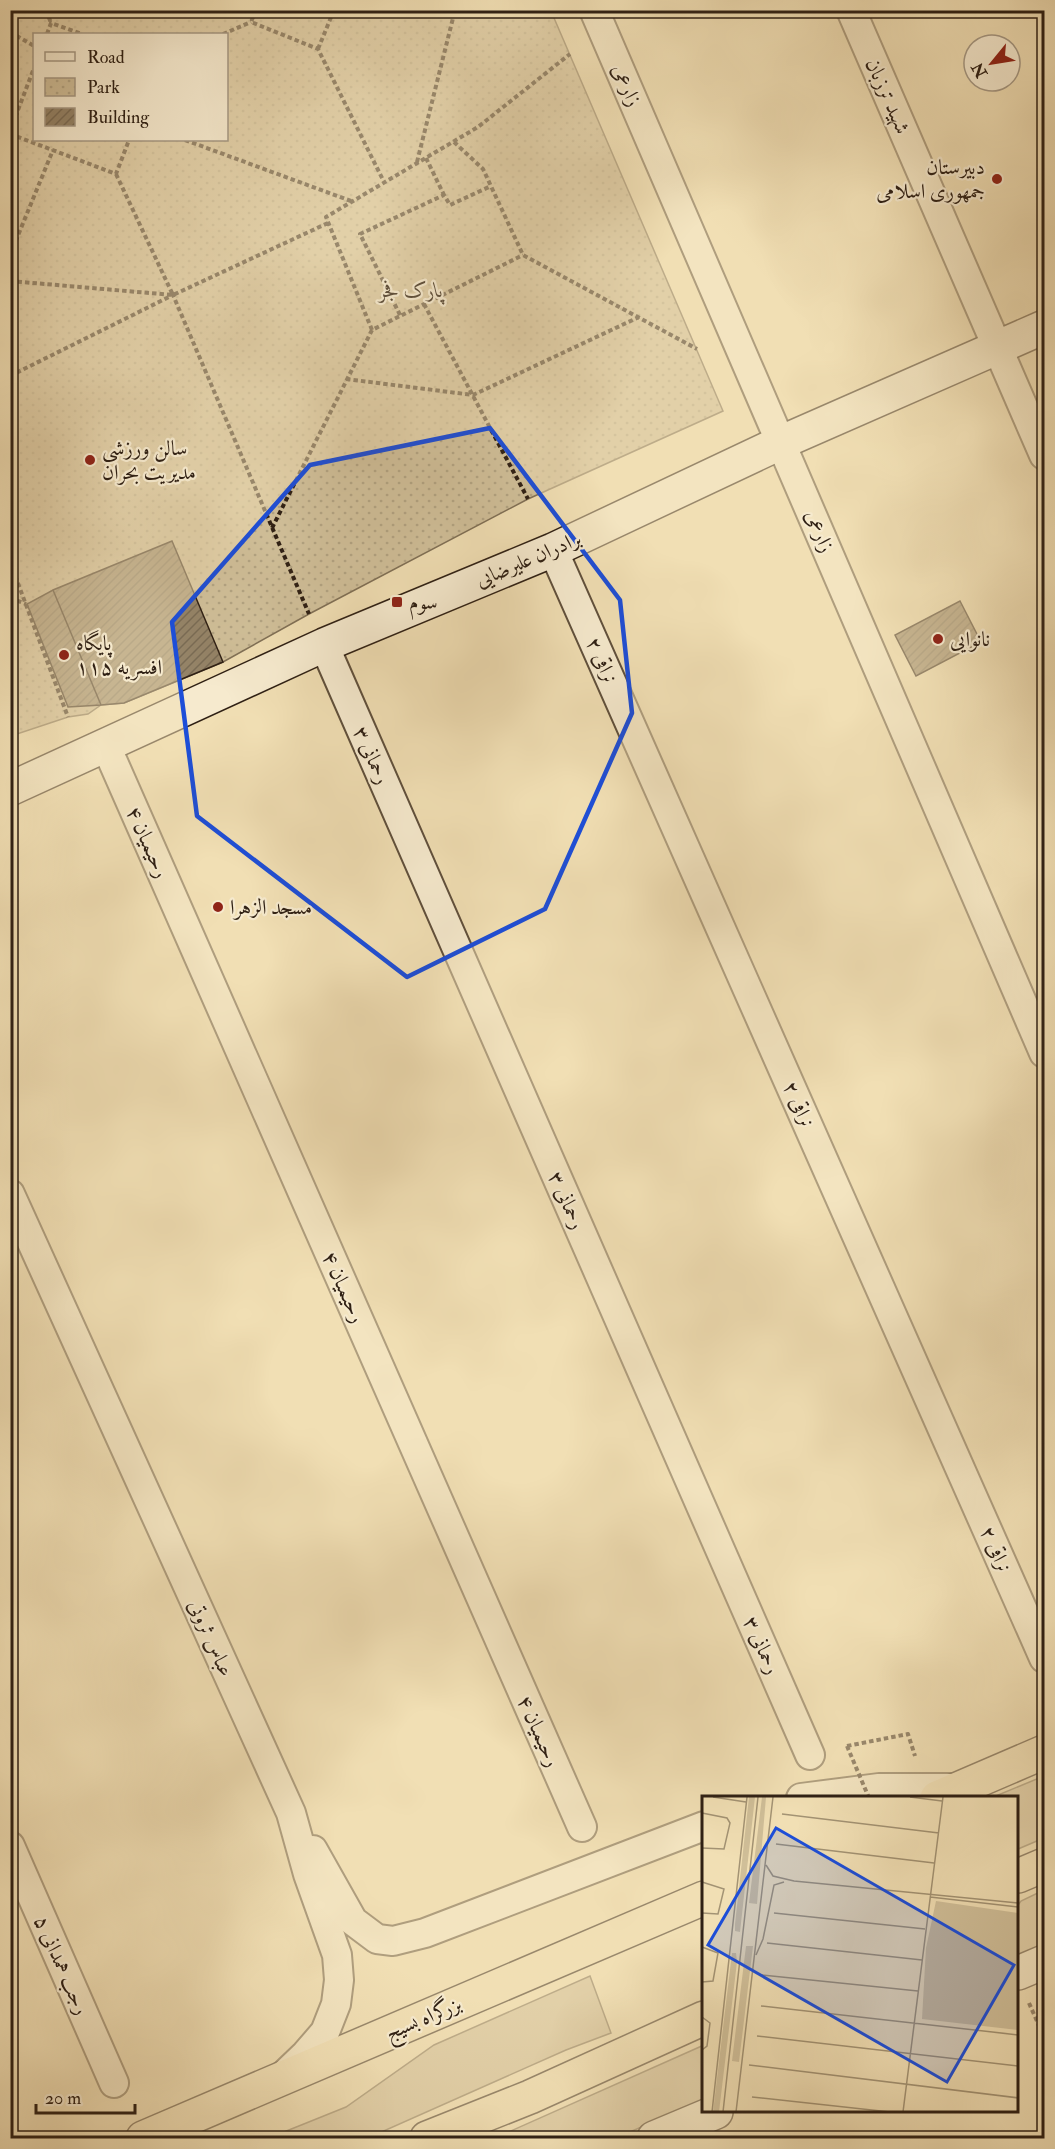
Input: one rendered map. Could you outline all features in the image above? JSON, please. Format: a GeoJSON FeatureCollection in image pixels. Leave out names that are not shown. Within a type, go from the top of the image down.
{"type":"FeatureCollection","features":[{"type":"Feature","properties":{"kind":"highway"},"geometry":{"type":"LineString","coordinates":[[948,1793],[1044,1752]]}},
{"type":"Feature","properties":{"kind":"highway"},"geometry":{"type":"LineString","coordinates":[[1019,1875],[1044,1865]]}},
{"type":"Feature","properties":{"kind":"highway","name":"بزرگراه بسیج"},"geometry":{"type":"LineString","coordinates":[[143,2139],[702,1899]]}},
{"type":"Feature","properties":{"kind":"highway"},"geometry":{"type":"LineString","coordinates":[[427,2139],[530,2097],[702,2019]]}},
{"type":"Feature","properties":{"kind":"main road","name":"برادران علیرضایی"},"geometry":{"type":"LineString","coordinates":[[10,789],[324,645],[553,550],[782,442],[1044,327]]}},
{"type":"Feature","properties":{"kind":"main road"},"geometry":{"type":"LineString","coordinates":[[1019,1972],[1044,1962]]}},
{"type":"Feature","properties":{"kind":"main road"},"geometry":{"type":"LineString","coordinates":[[654,2139],[714,2113]]}},
{"type":"Feature","properties":{"kind":"street","name":"زارعی"},"geometry":{"type":"LineString","coordinates":[[594,10],[1044,1053]]}},
{"type":"Feature","properties":{"kind":"street","name":"شهید ترزبان"},"geometry":{"type":"LineString","coordinates":[[851,10],[1044,455]]}},
{"type":"Feature","properties":{"kind":"street","name":"نراقی ۲"},"geometry":{"type":"LineString","coordinates":[[553,550],[1044,1658]]}},
{"type":"Feature","properties":{"kind":"street","name":"رحمانی ۳"},"geometry":{"type":"LineString","coordinates":[[324,645],[810,1755]]}},
{"type":"Feature","properties":{"kind":"street","name":"رحیمیان ۴"},"geometry":{"type":"LineString","coordinates":[[106,746],[582,1827]]}},
{"type":"Feature","properties":{"kind":"street","name":"عباس ثروتی"},"geometry":{"type":"LineString","coordinates":[[10,1194],[291,1813],[308,1874],[337,1955],[339,1980],[336,2004],[325,2032],[306,2054],[278,2080]]}},
{"type":"Feature","properties":{"kind":"street"},"geometry":{"type":"LineString","coordinates":[[817,1796],[879,1788],[948,1793]]}},
{"type":"Feature","properties":{"kind":"street"},"geometry":{"type":"LineString","coordinates":[[291,1813],[353,1921],[377,1939],[393,1941],[425,1934],[702,1827]]}},
{"type":"Feature","properties":{"kind":"street","name":"رجب همدانی ۵"},"geometry":{"type":"LineString","coordinates":[[10,1846],[114,2083]]}},
{"type":"Feature","properties":{"kind":"path"},"geometry":{"type":"LineString","coordinates":[[46,10],[51,22],[47,33]]}},
{"type":"Feature","properties":{"kind":"path"},"geometry":{"type":"LineString","coordinates":[[225,33],[251,22],[256,10]]}},
{"type":"Feature","properties":{"kind":"path"},"geometry":{"type":"LineString","coordinates":[[318,49],[334,10]]}},
{"type":"Feature","properties":{"kind":"path"},"geometry":{"type":"LineString","coordinates":[[417,163],[455,10]]}},
{"type":"Feature","properties":{"kind":"path"},"geometry":{"type":"LineString","coordinates":[[51,22],[79,33]]}},
{"type":"Feature","properties":{"kind":"path"},"geometry":{"type":"LineString","coordinates":[[251,22],[318,49],[384,182]]}},
{"type":"Feature","properties":{"kind":"path"},"geometry":{"type":"LineString","coordinates":[[10,32],[33,45]]}},
{"type":"Feature","properties":{"kind":"path"},"geometry":{"type":"LineString","coordinates":[[372,330],[326,217],[478,127],[570,54]]}},
{"type":"Feature","properties":{"kind":"path"},"geometry":{"type":"LineString","coordinates":[[33,71],[10,132],[116,174],[173,295],[309,614]]}},
{"type":"Feature","properties":{"kind":"path"},"geometry":{"type":"LineString","coordinates":[[116,174],[129,141]]}},
{"type":"Feature","properties":{"kind":"path"},"geometry":{"type":"LineString","coordinates":[[188,141],[352,202]]}},
{"type":"Feature","properties":{"kind":"path"},"geometry":{"type":"LineString","coordinates":[[453,141],[483,169],[523,255],[697,349]]}},
{"type":"Feature","properties":{"kind":"path"},"geometry":{"type":"LineString","coordinates":[[10,255],[53,150]]}},
{"type":"Feature","properties":{"kind":"path"},"geometry":{"type":"LineString","coordinates":[[426,158],[450,205],[492,186]]}},
{"type":"Feature","properties":{"kind":"path"},"geometry":{"type":"LineString","coordinates":[[400,315],[360,234],[444,195]]}},
{"type":"Feature","properties":{"kind":"path"},"geometry":{"type":"LineString","coordinates":[[10,375],[173,295],[328,223]]}},
{"type":"Feature","properties":{"kind":"path"},"geometry":{"type":"LineString","coordinates":[[272,529],[372,330],[523,255]]}},
{"type":"Feature","properties":{"kind":"path"},"geometry":{"type":"LineString","coordinates":[[10,281],[173,295]]}},
{"type":"Feature","properties":{"kind":"path"},"geometry":{"type":"LineString","coordinates":[[424,304],[528,499]]}},
{"type":"Feature","properties":{"kind":"path"},"geometry":{"type":"LineString","coordinates":[[346,379],[473,395],[639,317]]}},
{"type":"Feature","properties":{"kind":"path"},"geometry":{"type":"LineString","coordinates":[[10,562],[68,717]]}},
{"type":"Feature","properties":{"kind":"path"},"geometry":{"type":"LineString","coordinates":[[10,598],[27,604]]}},
{"type":"Feature","properties":{"kind":"path"},"geometry":{"type":"LineString","coordinates":[[868,1796],[847,1746],[908,1734],[915,1756]]}},
{"type":"Feature","properties":{"kind":"path"},"geometry":{"type":"LineString","coordinates":[[1037,2022],[1044,2037]]}},
{"type":"Feature","properties":{"kind":"highlighted area"},"geometry":{"type":"Polygon","coordinates":[[[490,428],[620,600],[632,713],[545,909],[407,977],[197,816],[172,622],[310,465],[490,428]]]}},
{"type":"Feature","properties":{"kind":"green space","name":"پارک فجر"},"geometry":{"type":"Polygon","coordinates":[[[10,11],[551,11],[723,411],[528,499],[223,662],[124,703],[101,705],[88,714],[68,717],[11,736],[10,11]]]}},
{"type":"Feature","properties":{"kind":"green space"},"geometry":{"type":"Polygon","coordinates":[[[1044,1776],[1044,1838],[1019,1849],[1019,1796],[996,1796],[1044,1776]]]}},
{"type":"Feature","properties":{"kind":"green space"},"geometry":{"type":"Polygon","coordinates":[[[1044,1890],[1044,1946],[1019,1958],[1019,1904],[1044,1890]]]}},
{"type":"Feature","properties":{"kind":"green space"},"geometry":{"type":"Polygon","coordinates":[[[590,1976],[611,2033],[566,2050],[368,2138],[269,2138],[346,2107],[434,2045],[590,1976]]]}},
{"type":"Feature","properties":{"kind":"green space"},"geometry":{"type":"Polygon","coordinates":[[[702,2046],[702,2101],[616,2138],[495,2138],[702,2046]]]}},
{"type":"Feature","properties":{"kind":"building"},"geometry":{"type":"Polygon","coordinates":[[[172,541],[223,662],[124,703],[101,705],[53,590],[172,541]]]}},
{"type":"Feature","properties":{"kind":"building","name":"پایگاه ۱۱۵ افسریه"},"geometry":{"type":"Polygon","coordinates":[[[53,590],[101,705],[68,707],[27,604],[53,590]]]}},
{"type":"Feature","properties":{"kind":"building","name":"نانوایی"},"geometry":{"type":"Polygon","coordinates":[[[960,601],[981,642],[916,676],[895,635],[960,601]]]}},
{"type":"Feature","properties":{"kind":"place","name":"دبیرستان جمهوری اسلامی"},"geometry":{"type":"Point","coordinates":[997,179]}},
{"type":"Feature","properties":{"kind":"place","name":"سالن ورزشی مدیریت بحران"},"geometry":{"type":"Point","coordinates":[90,460]}},
{"type":"Feature","properties":{"kind":"place","name":"سوم"},"geometry":{"type":"Point","coordinates":[397,602]}},
{"type":"Feature","properties":{"kind":"place","name":"نانوایی"},"geometry":{"type":"Point","coordinates":[938,639]}},
{"type":"Feature","properties":{"kind":"place","name":"پایگاه ۱۱۵ افسریه"},"geometry":{"type":"Point","coordinates":[64,655]}},
{"type":"Feature","properties":{"kind":"place","name":"مسجد الزهرا"},"geometry":{"type":"Point","coordinates":[218,907]}}]}
